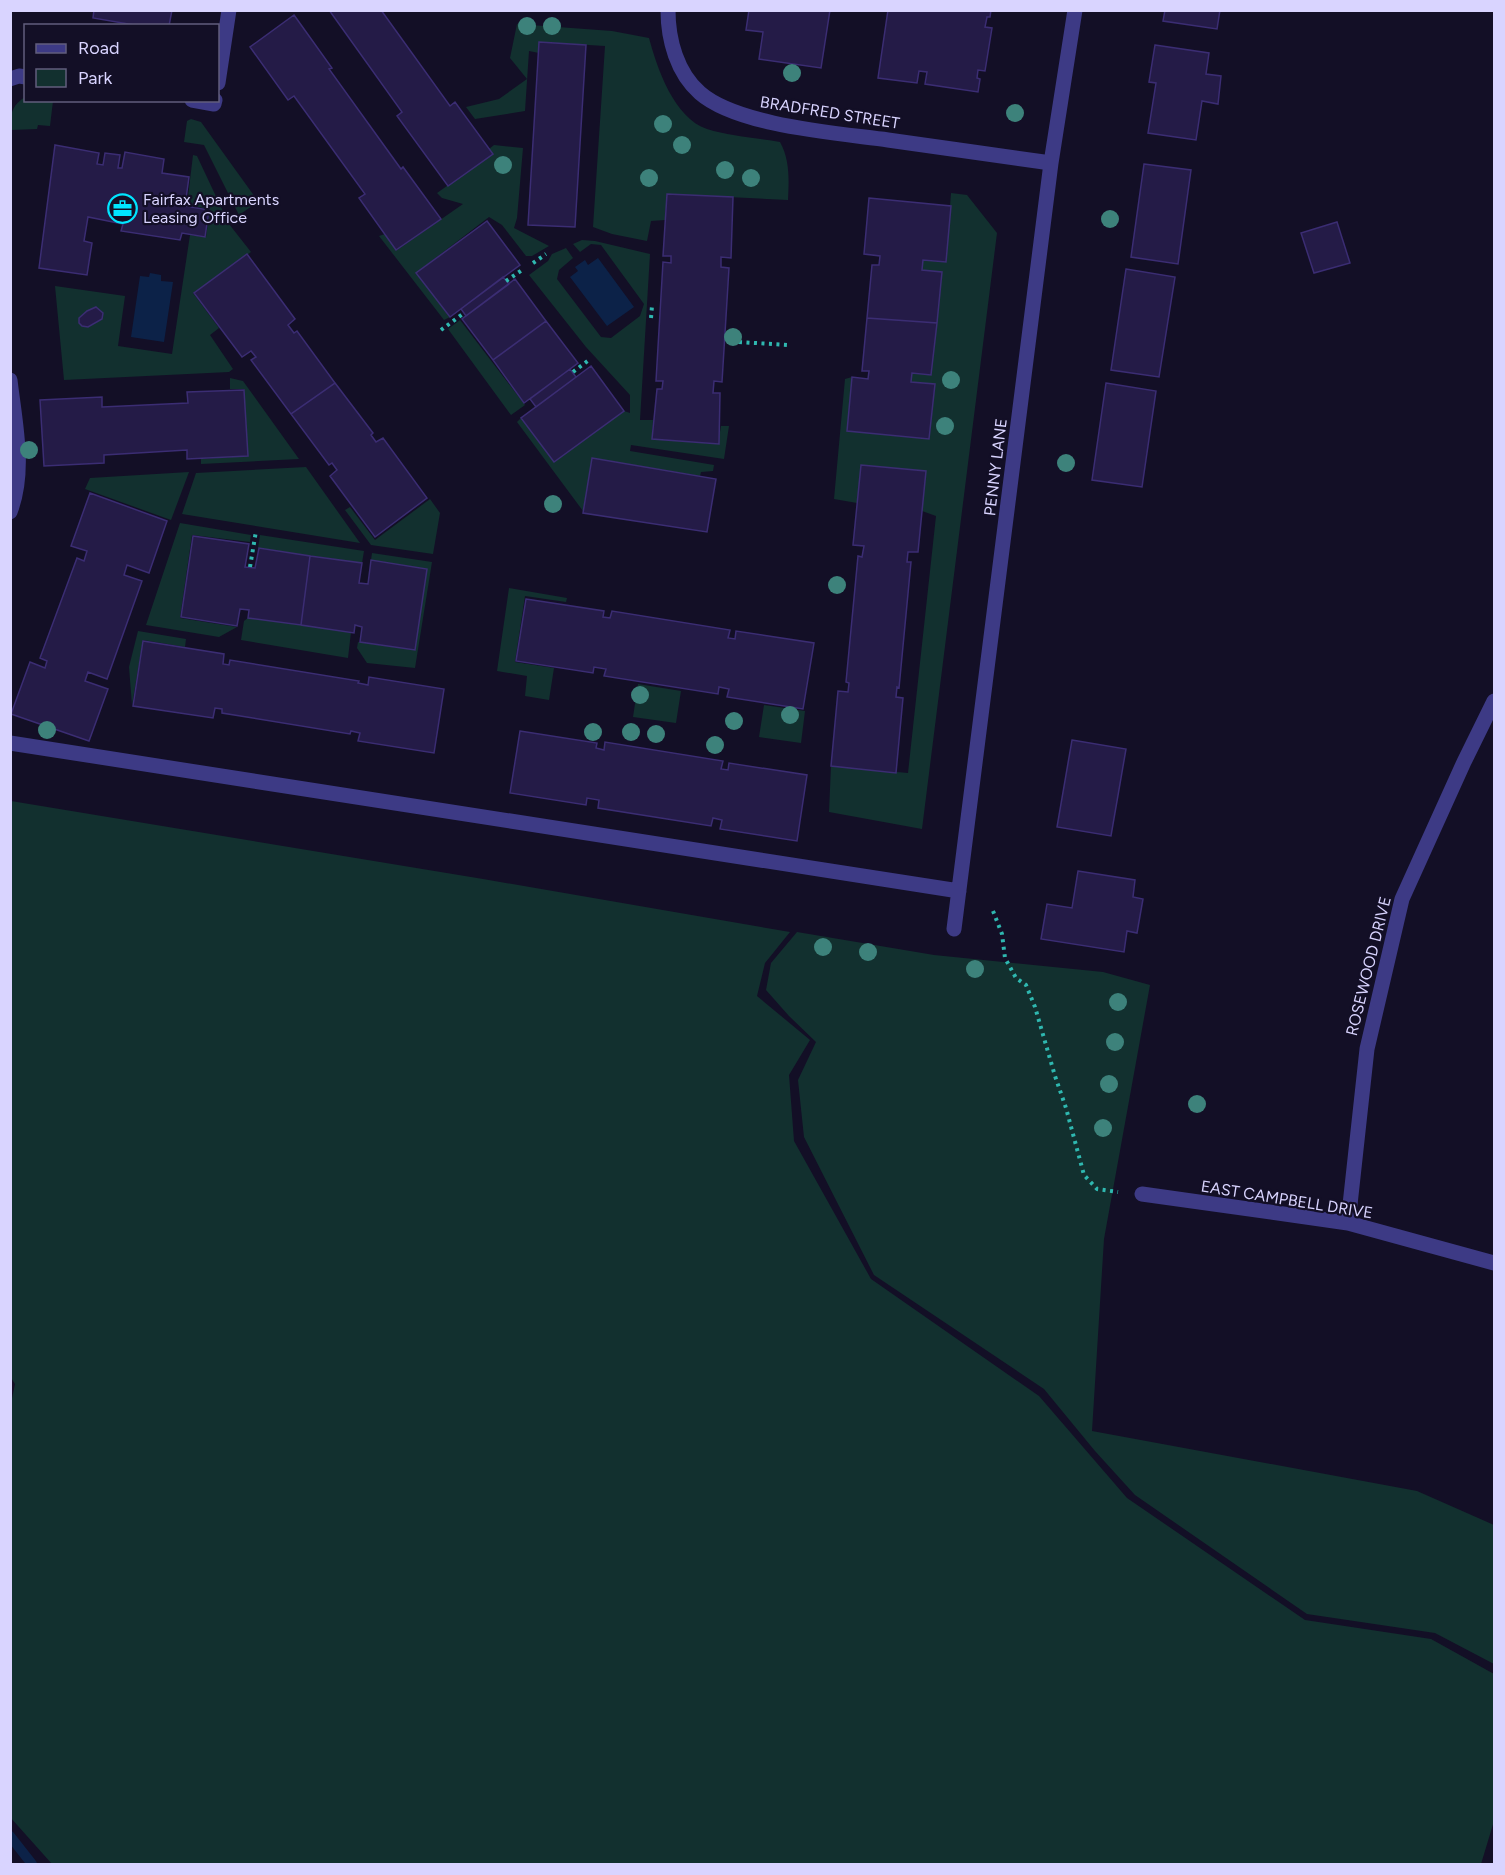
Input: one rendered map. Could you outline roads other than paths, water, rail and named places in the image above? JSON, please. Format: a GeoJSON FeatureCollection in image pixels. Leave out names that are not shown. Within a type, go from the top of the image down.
{"type":"FeatureCollection","features":[{"type":"Feature","properties":{"kind":"street"},"geometry":{"type":"LineString","coordinates":[[219,76],[229,10]]}},
{"type":"Feature","properties":{"kind":"street","name":"BRADFRED STREET"},"geometry":{"type":"LineString","coordinates":[[668,10],[675,58],[685,76],[699,92],[718,106],[750,117],[805,129],[1051,163]]}},
{"type":"Feature","properties":{"kind":"street","name":"PENNY LANE"},"geometry":{"type":"LineString","coordinates":[[954,928],[1051,163],[1075,10]]}},
{"type":"Feature","properties":{"kind":"street"},"geometry":{"type":"LineString","coordinates":[[10,380],[19,463],[15,501],[10,512]]}},
{"type":"Feature","properties":{"kind":"street","name":"ROSEWOOD DRIVE"},"geometry":{"type":"LineString","coordinates":[[1348,1223],[1366,1049],[1402,899],[1494,701]]}},
{"type":"Feature","properties":{"kind":"street"},"geometry":{"type":"LineString","coordinates":[[10,743],[959,891]]}},
{"type":"Feature","properties":{"kind":"street","name":"EAST CAMPBELL DRIVE"},"geometry":{"type":"LineString","coordinates":[[1142,1194],[1348,1223],[1494,1263]]}},
{"type":"Feature","properties":{"kind":"water"},"geometry":{"type":"Polygon","coordinates":[[[598,258],[634,307],[607,326],[570,277],[578,271],[575,267],[585,260],[588,265],[598,258]]]}},
{"type":"Feature","properties":{"kind":"water"},"geometry":{"type":"Polygon","coordinates":[[[150,273],[161,275],[161,281],[173,282],[164,342],[131,337],[140,276],[149,277],[150,273]]]}},
{"type":"Feature","properties":{"kind":"waterway"},"geometry":{"type":"LineString","coordinates":[[10,1836],[32,1864]]}},
{"type":"Feature","properties":{"kind":"place","name":"Fairfax Apartments Leasing Office"},"geometry":{"type":"Point","coordinates":[122,208]}}]}
